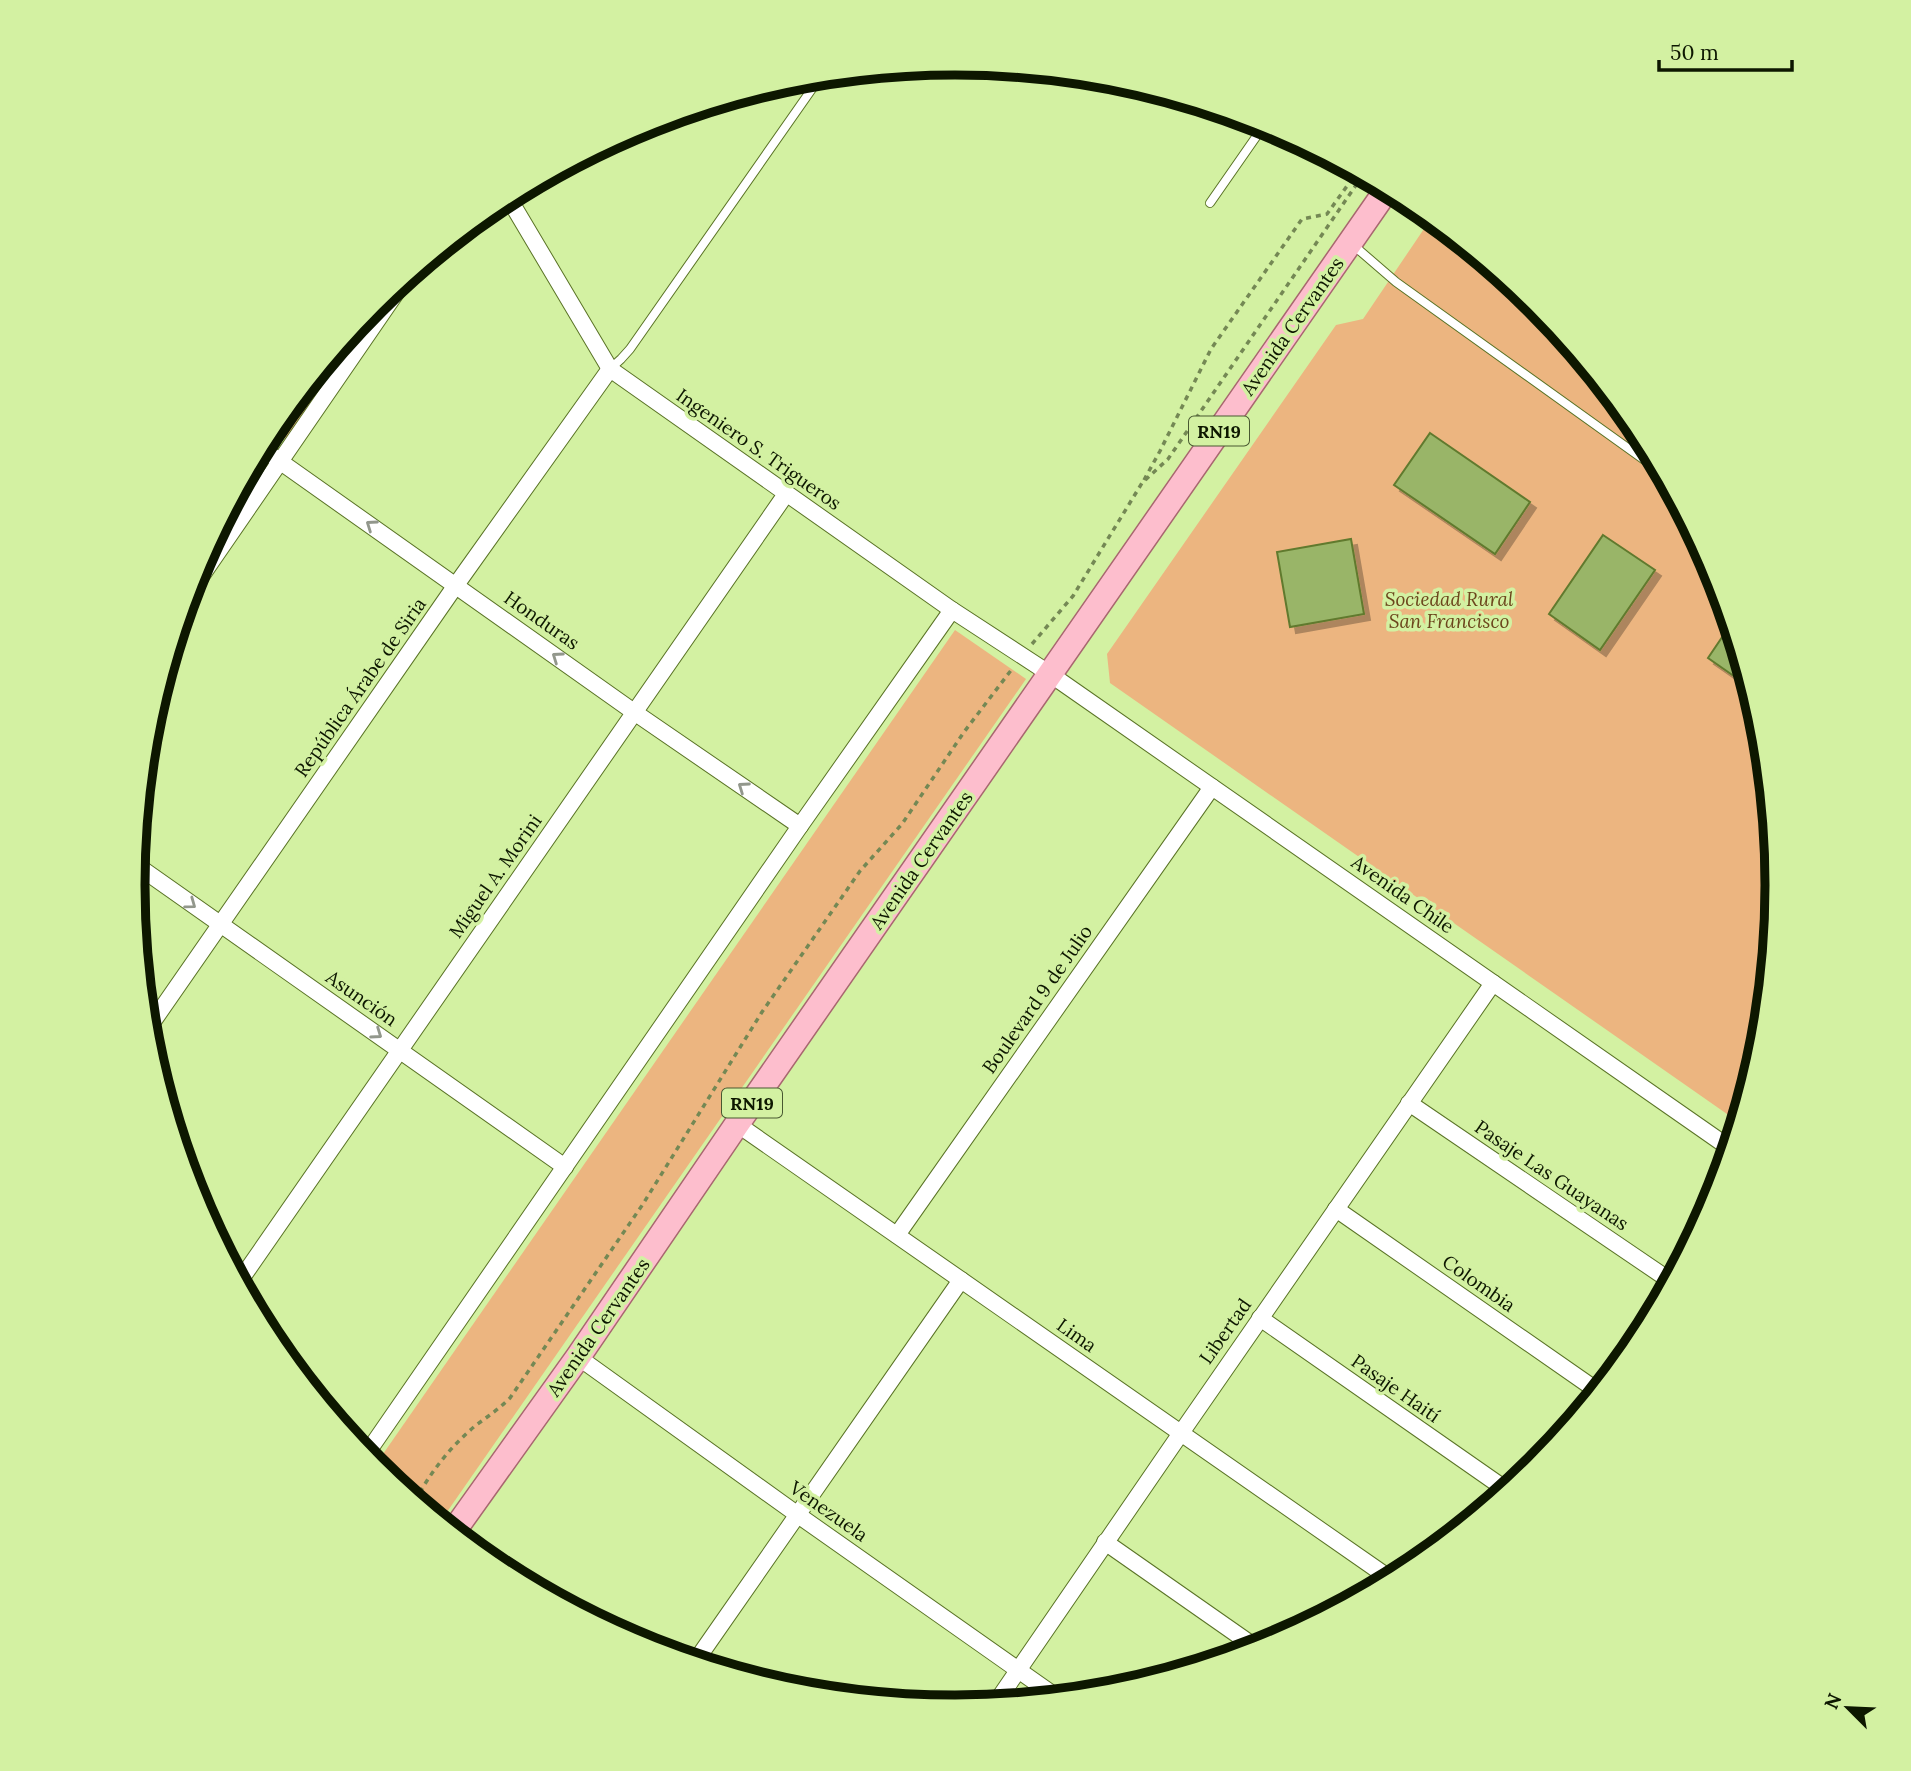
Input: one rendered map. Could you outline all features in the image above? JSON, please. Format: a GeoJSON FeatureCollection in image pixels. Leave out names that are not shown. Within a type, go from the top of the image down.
{"type":"FeatureCollection","features":[{"type":"Feature","properties":{"kind":"main road","name":"Avenida Cervantes"},"geometry":{"type":"LineString","coordinates":[[458,1525],[578,1357],[1382,197]]}},
{"type":"Feature","properties":{"kind":"street","name":"Ingeniero S. Trigueros"},"geometry":{"type":"LineString","coordinates":[[514,207],[610,369],[951,610],[1050,674]]}},
{"type":"Feature","properties":{"kind":"street"},"geometry":{"type":"LineString","coordinates":[[217,553],[380,316]]}},
{"type":"Feature","properties":{"kind":"street","name":"República Árabe de Siria"},"geometry":{"type":"LineString","coordinates":[[156,1017],[456,585],[610,369]]}},
{"type":"Feature","properties":{"kind":"street","name":"Honduras"},"geometry":{"type":"LineString","coordinates":[[270,454],[800,826]]}},
{"type":"Feature","properties":{"kind":"street","name":"Miguel A. Morini"},"geometry":{"type":"LineString","coordinates":[[245,1274],[786,494]]}},
{"type":"Feature","properties":{"kind":"street"},"geometry":{"type":"LineString","coordinates":[[372,1446],[951,610]]}},
{"type":"Feature","properties":{"kind":"street","name":"Avenida Chile"},"geometry":{"type":"LineString","coordinates":[[1050,674],[1724,1144]]}},
{"type":"Feature","properties":{"kind":"street","name":"Boulevard 9 de Julio"},"geometry":{"type":"LineString","coordinates":[[897,1235],[1212,787]]}},
{"type":"Feature","properties":{"kind":"street","name":"Asunción"},"geometry":{"type":"LineString","coordinates":[[146,872],[565,1167]]}},
{"type":"Feature","properties":{"kind":"street","name":"Libertad"},"geometry":{"type":"LineString","coordinates":[[1002,1694],[1259,1318],[1493,983]]}},
{"type":"Feature","properties":{"kind":"street","name":"Pasaje Las Guayanas"},"geometry":{"type":"LineString","coordinates":[[1409,1103],[1665,1277]]}},
{"type":"Feature","properties":{"kind":"street","name":"Lima"},"geometry":{"type":"LineString","coordinates":[[737,1124],[1383,1574]]}},
{"type":"Feature","properties":{"kind":"street","name":"Colombia"},"geometry":{"type":"LineString","coordinates":[[1336,1209],[1592,1387]]}},
{"type":"Feature","properties":{"kind":"street"},"geometry":{"type":"LineString","coordinates":[[700,1655],[961,1280]]}},
{"type":"Feature","properties":{"kind":"street","name":"Pasaje Haití"},"geometry":{"type":"LineString","coordinates":[[1259,1318],[1500,1485]]}},
{"type":"Feature","properties":{"kind":"street","name":"Venezuela"},"geometry":{"type":"LineString","coordinates":[[578,1357],[1047,1690]]}},
{"type":"Feature","properties":{"kind":"street"},"geometry":{"type":"LineString","coordinates":[[1105,1542],[1247,1641]]}},
{"type":"Feature","properties":{"kind":"lane"},"geometry":{"type":"LineString","coordinates":[[610,369],[630,349],[812,88]]}},
{"type":"Feature","properties":{"kind":"lane"},"geometry":{"type":"LineString","coordinates":[[1210,203],[1258,134]]}},
{"type":"Feature","properties":{"kind":"lane"},"geometry":{"type":"LineString","coordinates":[[1350,242],[1396,282],[1645,460]]}},
{"type":"Feature","properties":{"kind":"path"},"geometry":{"type":"LineString","coordinates":[[419,1493],[447,1453],[510,1398],[643,1204],[762,1012],[860,871],[902,824],[964,732],[1022,656],[1073,596],[1160,451],[1211,349],[1302,219],[1327,215],[1352,179]]}},
{"type":"Feature","properties":{"kind":"path"},"geometry":{"type":"LineString","coordinates":[[1142,483],[1168,459],[1358,182]]}},
{"type":"Feature","properties":{"kind":"green space","name":"Sociedad Rural San Francisco"},"geometry":{"type":"Polygon","coordinates":[[[1426,226],[1490,276],[1565,351],[1629,435],[1682,527],[1723,625],[1738,676],[1759,780],[1764,833],[1766,886],[1759,991],[1750,1044],[1731,1117],[1110,683],[1107,654],[1336,325],[1363,319],[1426,226]]]}},
{"type":"Feature","properties":{"kind":"green space"},"geometry":{"type":"Polygon","coordinates":[[[348,349],[289,436],[278,442],[348,349]]]}},
{"type":"Feature","properties":{"kind":"green space"},"geometry":{"type":"Polygon","coordinates":[[[955,630],[1026,679],[445,1514],[381,1456],[955,630]]]}},
{"type":"Feature","properties":{"kind":"building"},"geometry":{"type":"Polygon","coordinates":[[[1430,433],[1530,502],[1495,554],[1394,485],[1430,433]]]}},
{"type":"Feature","properties":{"kind":"building"},"geometry":{"type":"Polygon","coordinates":[[[1603,535],[1655,570],[1600,650],[1549,614],[1603,535]]]}},
{"type":"Feature","properties":{"kind":"building"},"geometry":{"type":"Polygon","coordinates":[[[1351,539],[1364,614],[1290,627],[1277,552],[1351,539]]]}},
{"type":"Feature","properties":{"kind":"building"},"geometry":{"type":"Polygon","coordinates":[[[1725,633],[1739,680],[1708,658],[1725,633]]]}}]}
